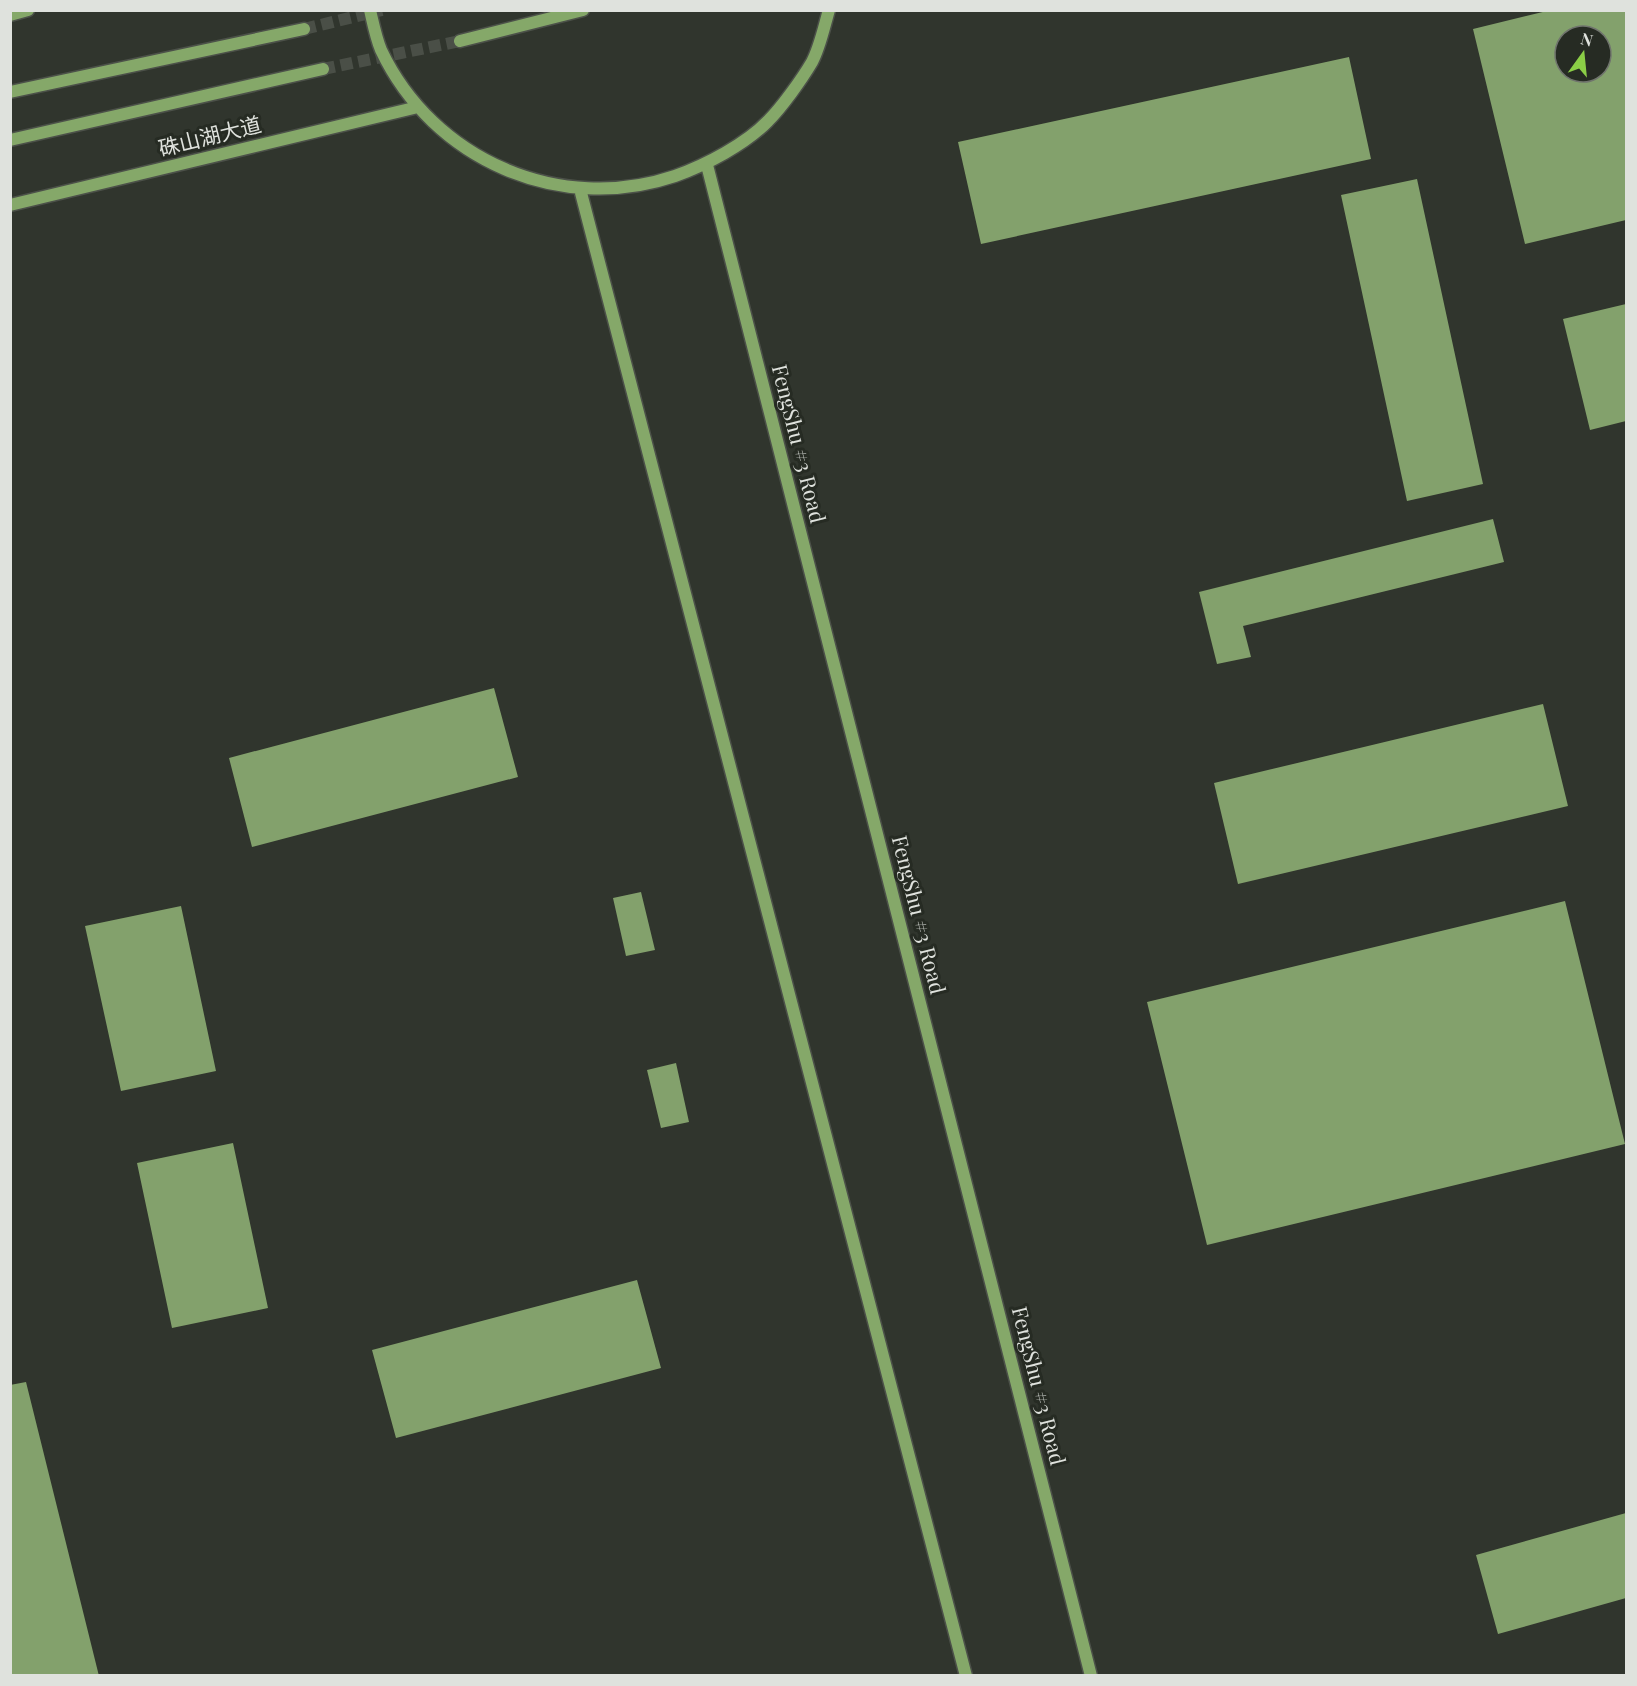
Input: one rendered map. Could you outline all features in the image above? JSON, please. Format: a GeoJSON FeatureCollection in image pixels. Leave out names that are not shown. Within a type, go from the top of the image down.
{"type":"FeatureCollection","features":[{"type":"Feature","properties":{"kind":"main road"},"geometry":{"type":"LineString","coordinates":[[10,15],[28,10]]}},
{"type":"Feature","properties":{"kind":"main road"},"geometry":{"type":"LineString","coordinates":[[370,10],[381,50],[418,107],[464,148],[519,176],[580,189],[645,186],[707,165],[768,121],[812,62],[829,10]]}},
{"type":"Feature","properties":{"kind":"main road"},"geometry":{"type":"LineString","coordinates":[[460,41],[583,10]]}},
{"type":"Feature","properties":{"kind":"main road"},"geometry":{"type":"LineString","coordinates":[[10,92],[304,29]]}},
{"type":"Feature","properties":{"kind":"main road"},"geometry":{"type":"LineString","coordinates":[[10,140],[323,69]]}},
{"type":"Feature","properties":{"kind":"main road","name":"硃山湖大道"},"geometry":{"type":"LineString","coordinates":[[10,205],[418,107]]}},
{"type":"Feature","properties":{"kind":"main road","name":"FengShu #3 Road"},"geometry":{"type":"LineString","coordinates":[[707,165],[1091,1676]]}},
{"type":"Feature","properties":{"kind":"main road"},"geometry":{"type":"LineString","coordinates":[[580,189],[966,1676]]}},
{"type":"Feature","properties":{"kind":"building"},"geometry":{"type":"Polygon","coordinates":[[[1551,10],[1626,10],[1626,220],[1525,244],[1473,29],[1551,10]]]}},
{"type":"Feature","properties":{"kind":"building"},"geometry":{"type":"Polygon","coordinates":[[[1349,57],[1371,159],[981,244],[958,142],[1349,57]]]}},
{"type":"Feature","properties":{"kind":"building"},"geometry":{"type":"Polygon","coordinates":[[[1417,179],[1483,484],[1407,501],[1341,195],[1417,179]]]}},
{"type":"Feature","properties":{"kind":"building"},"geometry":{"type":"Polygon","coordinates":[[[1626,304],[1626,421],[1590,430],[1563,319],[1626,304]]]}},
{"type":"Feature","properties":{"kind":"building"},"geometry":{"type":"Polygon","coordinates":[[[1493,519],[1504,562],[1243,626],[1251,657],[1217,664],[1199,592],[1493,519]]]}},
{"type":"Feature","properties":{"kind":"building"},"geometry":{"type":"Polygon","coordinates":[[[494,688],[518,777],[252,847],[229,758],[494,688]]]}},
{"type":"Feature","properties":{"kind":"building"},"geometry":{"type":"Polygon","coordinates":[[[1543,704],[1568,806],[1238,884],[1214,783],[1543,704]]]}},
{"type":"Feature","properties":{"kind":"building"},"geometry":{"type":"Polygon","coordinates":[[[641,892],[655,950],[626,956],[613,898],[641,892]]]}},
{"type":"Feature","properties":{"kind":"building"},"geometry":{"type":"Polygon","coordinates":[[[1565,901],[1625,1144],[1207,1245],[1147,1002],[1565,901]]]}},
{"type":"Feature","properties":{"kind":"building"},"geometry":{"type":"Polygon","coordinates":[[[181,906],[216,1071],[121,1091],[85,926],[181,906]]]}},
{"type":"Feature","properties":{"kind":"building"},"geometry":{"type":"Polygon","coordinates":[[[676,1063],[689,1122],[661,1128],[647,1070],[676,1063]]]}},
{"type":"Feature","properties":{"kind":"building"},"geometry":{"type":"Polygon","coordinates":[[[233,1143],[268,1308],[172,1328],[137,1163],[233,1143]]]}},
{"type":"Feature","properties":{"kind":"building"},"geometry":{"type":"Polygon","coordinates":[[[637,1280],[661,1368],[396,1438],[372,1350],[637,1280]]]}},
{"type":"Feature","properties":{"kind":"building"},"geometry":{"type":"Polygon","coordinates":[[[26,1382],[99,1676],[10,1676],[10,1385],[26,1382]]]}},
{"type":"Feature","properties":{"kind":"building"},"geometry":{"type":"Polygon","coordinates":[[[1626,1513],[1626,1598],[1498,1634],[1476,1555],[1626,1513]]]}},
{"type":"Feature","properties":{"kind":"tunnel"},"geometry":{"type":"LineString","coordinates":[[304,29],[382,10]]}},
{"type":"Feature","properties":{"kind":"tunnel"},"geometry":{"type":"LineString","coordinates":[[323,69],[460,41]]}}]}
